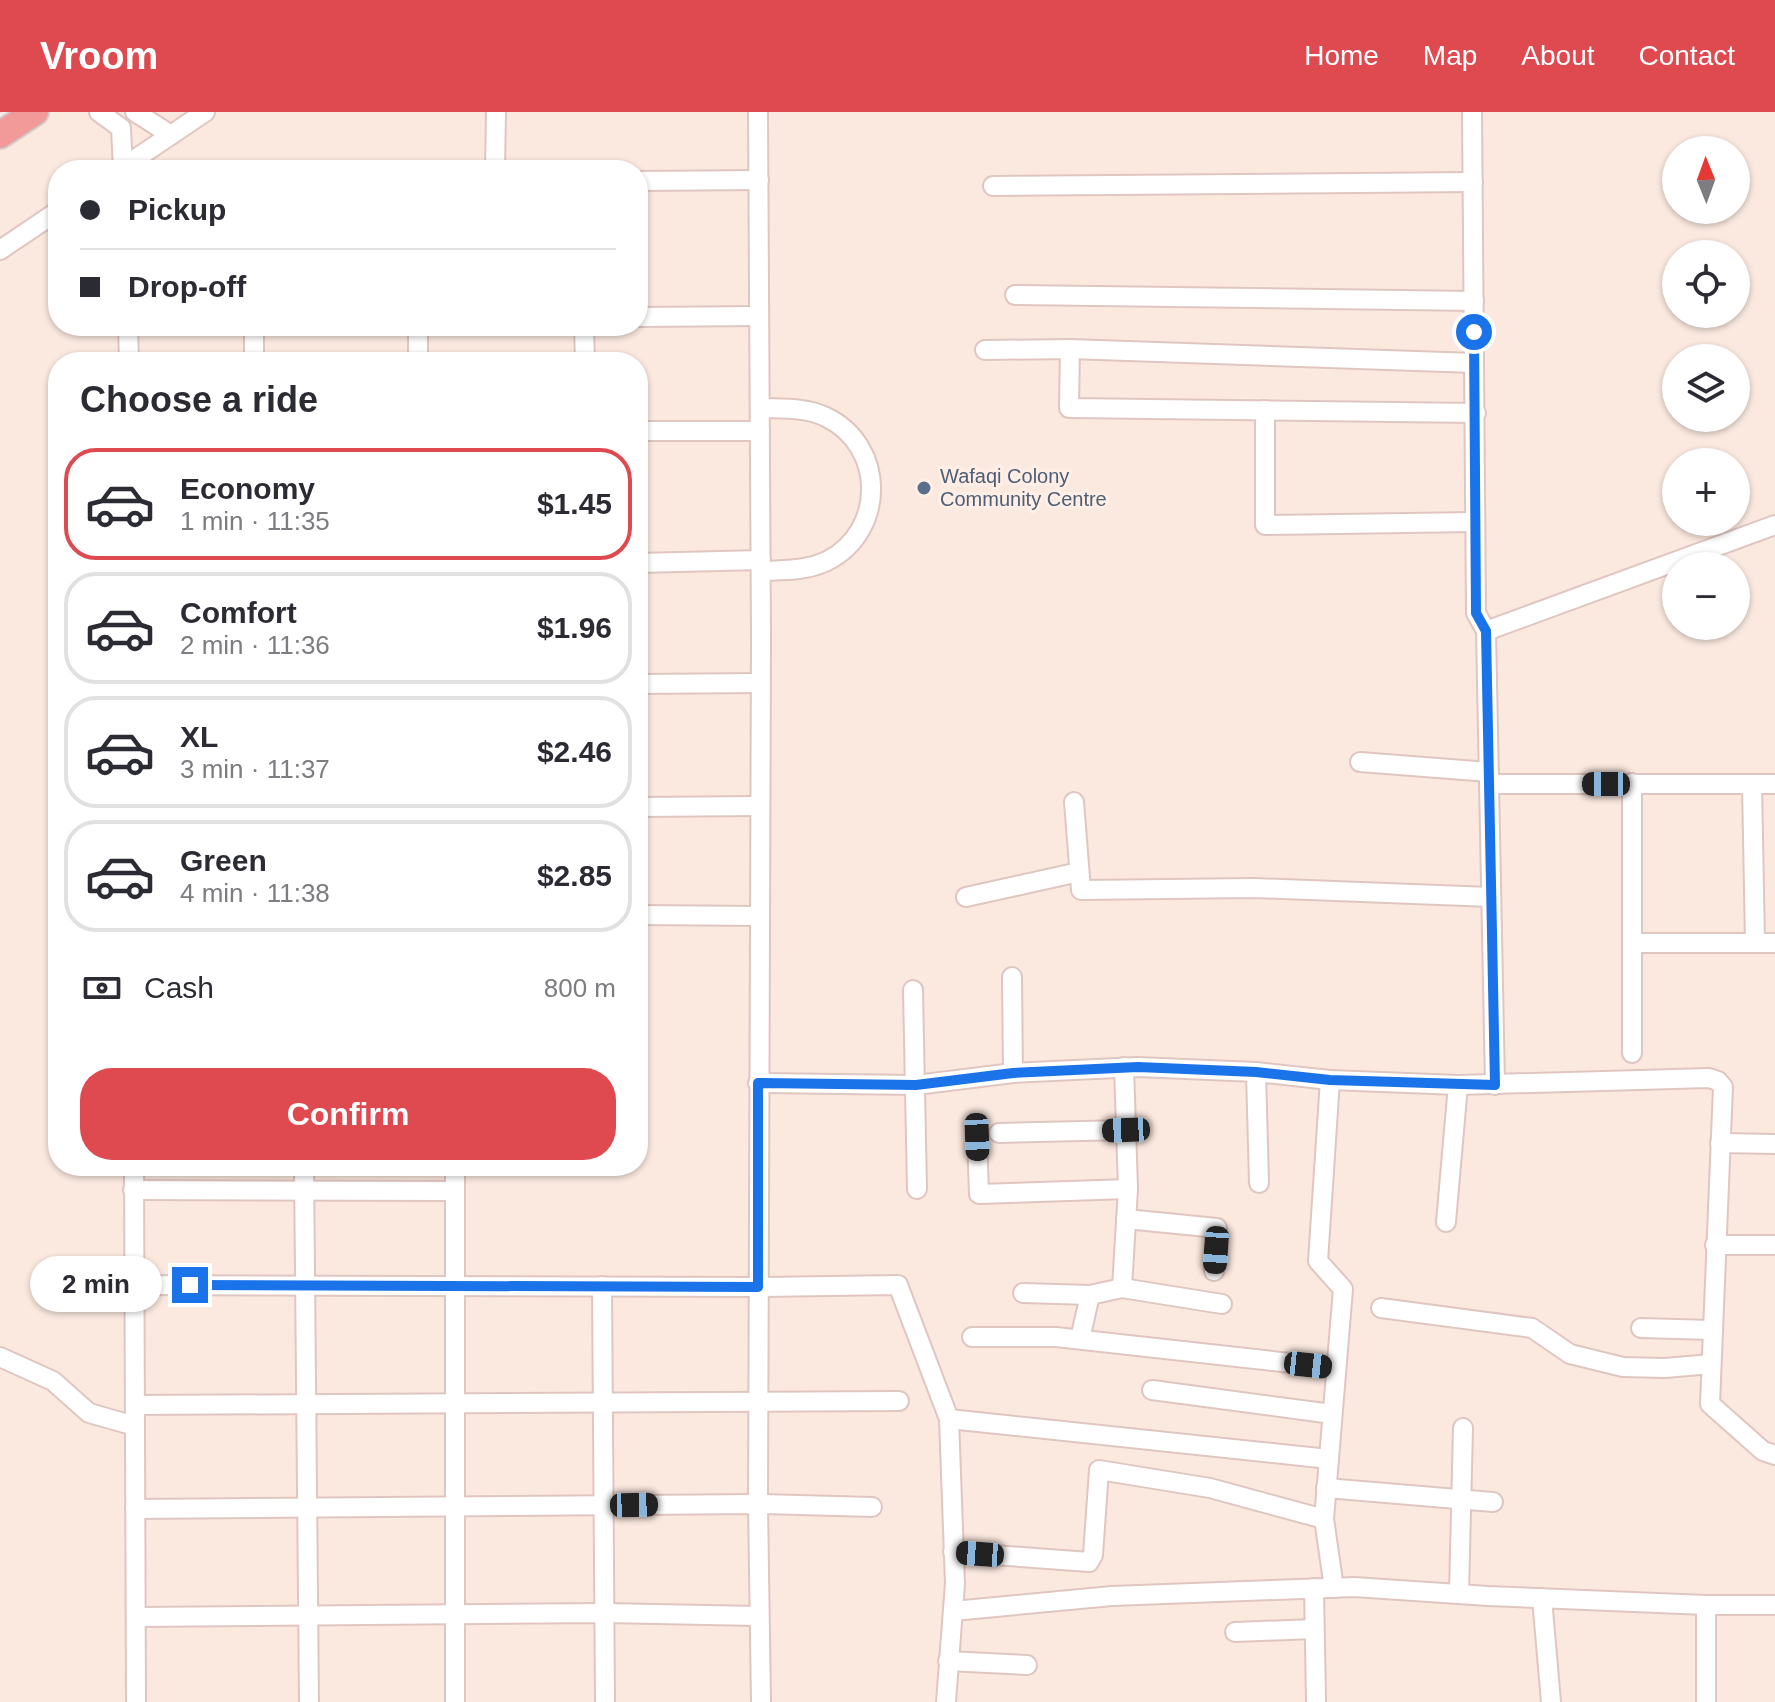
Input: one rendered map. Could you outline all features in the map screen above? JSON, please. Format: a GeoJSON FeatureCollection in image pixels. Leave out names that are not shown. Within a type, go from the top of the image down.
{"type":"FeatureCollection","features":[{"type":"Feature","properties":{"kind":"highway"},"geometry":{"type":"LineString","coordinates":[[0,135],[35,112]]}},
{"type":"Feature","properties":{"kind":"street"},"geometry":{"type":"LineString","coordinates":[[99,112],[122,120],[123,160]]}},
{"type":"Feature","properties":{"kind":"street"},"geometry":{"type":"LineString","coordinates":[[135,112],[171,135]]}},
{"type":"Feature","properties":{"kind":"street"},"geometry":{"type":"LineString","coordinates":[[136,160],[205,112]]}},
{"type":"Feature","properties":{"kind":"street"},"geometry":{"type":"LineString","coordinates":[[495,160],[496,112]]}},
{"type":"Feature","properties":{"kind":"street"},"geometry":{"type":"LineString","coordinates":[[758,112],[761,565],[758,1616],[761,1702]]}},
{"type":"Feature","properties":{"kind":"street"},"geometry":{"type":"LineString","coordinates":[[1472,112],[1476,613],[1486,631],[1495,1085]]}},
{"type":"Feature","properties":{"kind":"street"},"geometry":{"type":"LineString","coordinates":[[648,181],[759,180]]}},
{"type":"Feature","properties":{"kind":"street"},"geometry":{"type":"LineString","coordinates":[[993,186],[1473,182]]}},
{"type":"Feature","properties":{"kind":"street"},"geometry":{"type":"LineString","coordinates":[[0,250],[48,219]]}},
{"type":"Feature","properties":{"kind":"street"},"geometry":{"type":"LineString","coordinates":[[1015,295],[1474,301]]}},
{"type":"Feature","properties":{"kind":"street"},"geometry":{"type":"LineString","coordinates":[[648,317],[759,316]]}},
{"type":"Feature","properties":{"kind":"street"},"geometry":{"type":"LineString","coordinates":[[985,350],[1070,349],[1474,363]]}},
{"type":"Feature","properties":{"kind":"street"},"geometry":{"type":"LineString","coordinates":[[1070,349],[1069,408],[1476,413]]}},
{"type":"Feature","properties":{"kind":"street"},"geometry":{"type":"LineString","coordinates":[[648,563],[761,565],[800,570],[828,561],[852,541],[869,510],[873,480],[863,451],[845,428],[824,416],[795,409],[760,408]]}},
{"type":"Feature","properties":{"kind":"street"},"geometry":{"type":"LineString","coordinates":[[1265,410],[1265,525],[1474,522]]}},
{"type":"Feature","properties":{"kind":"street"},"geometry":{"type":"LineString","coordinates":[[648,431],[760,431]]}},
{"type":"Feature","properties":{"kind":"street"},"geometry":{"type":"LineString","coordinates":[[1486,631],[1775,525]]}},
{"type":"Feature","properties":{"kind":"street"},"geometry":{"type":"LineString","coordinates":[[648,684],[760,683]]}},
{"type":"Feature","properties":{"kind":"street"},"geometry":{"type":"LineString","coordinates":[[1360,762],[1489,778],[1775,784]]}},
{"type":"Feature","properties":{"kind":"street"},"geometry":{"type":"LineString","coordinates":[[1632,783],[1632,1053]]}},
{"type":"Feature","properties":{"kind":"street"},"geometry":{"type":"LineString","coordinates":[[1752,784],[1755,943]]}},
{"type":"Feature","properties":{"kind":"street"},"geometry":{"type":"LineString","coordinates":[[1074,802],[1081,890],[1254,888],[1491,897]]}},
{"type":"Feature","properties":{"kind":"street"},"geometry":{"type":"LineString","coordinates":[[648,807],[760,806]]}},
{"type":"Feature","properties":{"kind":"street"},"geometry":{"type":"LineString","coordinates":[[966,897],[1079,872]]}},
{"type":"Feature","properties":{"kind":"street"},"geometry":{"type":"LineString","coordinates":[[648,915],[760,916]]}},
{"type":"Feature","properties":{"kind":"street"},"geometry":{"type":"LineString","coordinates":[[1632,943],[1775,943]]}},
{"type":"Feature","properties":{"kind":"street"},"geometry":{"type":"LineString","coordinates":[[1012,977],[1013,1073]]}},
{"type":"Feature","properties":{"kind":"street"},"geometry":{"type":"LineString","coordinates":[[913,990],[917,1189]]}},
{"type":"Feature","properties":{"kind":"street"},"geometry":{"type":"LineString","coordinates":[[758,1083],[916,1085],[1013,1073],[1124,1067],[1458,1085],[1709,1078],[1718,1081],[1723,1087],[1710,1404],[1763,1451],[1775,1455]]}},
{"type":"Feature","properties":{"kind":"street"},"geometry":{"type":"LineString","coordinates":[[1122,1288],[1128,1189],[1124,1067]]}},
{"type":"Feature","properties":{"kind":"street"},"geometry":{"type":"LineString","coordinates":[[1256,1072],[1259,1183]]}},
{"type":"Feature","properties":{"kind":"street"},"geometry":{"type":"LineString","coordinates":[[1330,1080],[1318,1261],[1343,1289],[1324,1519],[1334,1588]]}},
{"type":"Feature","properties":{"kind":"street"},"geometry":{"type":"LineString","coordinates":[[1446,1222],[1458,1085]]}},
{"type":"Feature","properties":{"kind":"street"},"geometry":{"type":"LineString","coordinates":[[999,1133],[1126,1130]]}},
{"type":"Feature","properties":{"kind":"street"},"geometry":{"type":"LineString","coordinates":[[977,1137],[979,1194],[1128,1189]]}},
{"type":"Feature","properties":{"kind":"street"},"geometry":{"type":"LineString","coordinates":[[1720,1143],[1775,1144]]}},
{"type":"Feature","properties":{"kind":"street"},"geometry":{"type":"LineString","coordinates":[[134,1176],[136,1702]]}},
{"type":"Feature","properties":{"kind":"street"},"geometry":{"type":"LineString","coordinates":[[304,1176],[309,1702]]}},
{"type":"Feature","properties":{"kind":"street"},"geometry":{"type":"LineString","coordinates":[[455,1176],[455,1702]]}},
{"type":"Feature","properties":{"kind":"street"},"geometry":{"type":"LineString","coordinates":[[133,1190],[455,1191]]}},
{"type":"Feature","properties":{"kind":"street"},"geometry":{"type":"LineString","coordinates":[[1126,1219],[1217,1228],[1214,1271]]}},
{"type":"Feature","properties":{"kind":"street"},"geometry":{"type":"LineString","coordinates":[[1715,1245],[1775,1245]]}},
{"type":"Feature","properties":{"kind":"street"},"geometry":{"type":"LineString","coordinates":[[133,1285],[898,1285],[949,1419],[953,1611],[946,1702]]}},
{"type":"Feature","properties":{"kind":"street"},"geometry":{"type":"LineString","coordinates":[[602,1286],[605,1702]]}},
{"type":"Feature","properties":{"kind":"street"},"geometry":{"type":"LineString","coordinates":[[1023,1293],[1090,1295],[1122,1288],[1222,1304]]}},
{"type":"Feature","properties":{"kind":"street"},"geometry":{"type":"LineString","coordinates":[[1080,1339],[1090,1295]]}},
{"type":"Feature","properties":{"kind":"street"},"geometry":{"type":"LineString","coordinates":[[1381,1308],[1532,1328],[1570,1354],[1623,1367],[1665,1368],[1711,1364]]}},
{"type":"Feature","properties":{"kind":"street"},"geometry":{"type":"LineString","coordinates":[[1641,1328],[1712,1330]]}},
{"type":"Feature","properties":{"kind":"street"},"geometry":{"type":"LineString","coordinates":[[972,1337],[1080,1339],[1336,1368]]}},
{"type":"Feature","properties":{"kind":"street"},"geometry":{"type":"LineString","coordinates":[[0,1357],[53,1381],[89,1413],[135,1426]]}},
{"type":"Feature","properties":{"kind":"street"},"geometry":{"type":"LineString","coordinates":[[1152,1390],[1332,1414]]}},
{"type":"Feature","properties":{"kind":"street"},"geometry":{"type":"LineString","coordinates":[[135,1405],[899,1401]]}},
{"type":"Feature","properties":{"kind":"street"},"geometry":{"type":"LineString","coordinates":[[949,1419],[1329,1459]]}},
{"type":"Feature","properties":{"kind":"street"},"geometry":{"type":"LineString","coordinates":[[1459,1594],[1463,1428]]}},
{"type":"Feature","properties":{"kind":"street"},"geometry":{"type":"LineString","coordinates":[[953,1552],[1089,1562],[1093,1555],[1099,1470],[1210,1488],[1324,1519]]}},
{"type":"Feature","properties":{"kind":"street"},"geometry":{"type":"LineString","coordinates":[[1326,1488],[1493,1502]]}},
{"type":"Feature","properties":{"kind":"street"},"geometry":{"type":"LineString","coordinates":[[135,1509],[758,1504],[872,1507]]}},
{"type":"Feature","properties":{"kind":"street"},"geometry":{"type":"LineString","coordinates":[[953,1611],[1112,1596],[1314,1588],[1706,1605],[1775,1605]]}},
{"type":"Feature","properties":{"kind":"street"},"geometry":{"type":"LineString","coordinates":[[1314,1588],[1316,1702]]}},
{"type":"Feature","properties":{"kind":"street"},"geometry":{"type":"LineString","coordinates":[[1542,1598],[1551,1702]]}},
{"type":"Feature","properties":{"kind":"street"},"geometry":{"type":"LineString","coordinates":[[1706,1605],[1706,1702]]}},
{"type":"Feature","properties":{"kind":"street"},"geometry":{"type":"LineString","coordinates":[[136,1617],[604,1613],[758,1616]]}},
{"type":"Feature","properties":{"kind":"street"},"geometry":{"type":"LineString","coordinates":[[1235,1632],[1314,1629]]}},
{"type":"Feature","properties":{"kind":"street"},"geometry":{"type":"LineString","coordinates":[[948,1661],[1027,1665]]}},
{"type":"Feature","properties":{"kind":"place","name":"Wafaqi Colony Community Centre"},"geometry":{"type":"Point","coordinates":[924,488]}},
{"type":"Feature","properties":{"kind":"route"},"geometry":{"type":"LineString","coordinates":[[190,1285],[758,1287],[758,1083],[916,1085],[1013,1073],[1138,1067],[1256,1072],[1330,1080],[1495,1085],[1486,631],[1476,613],[1474,332]]}}]}
